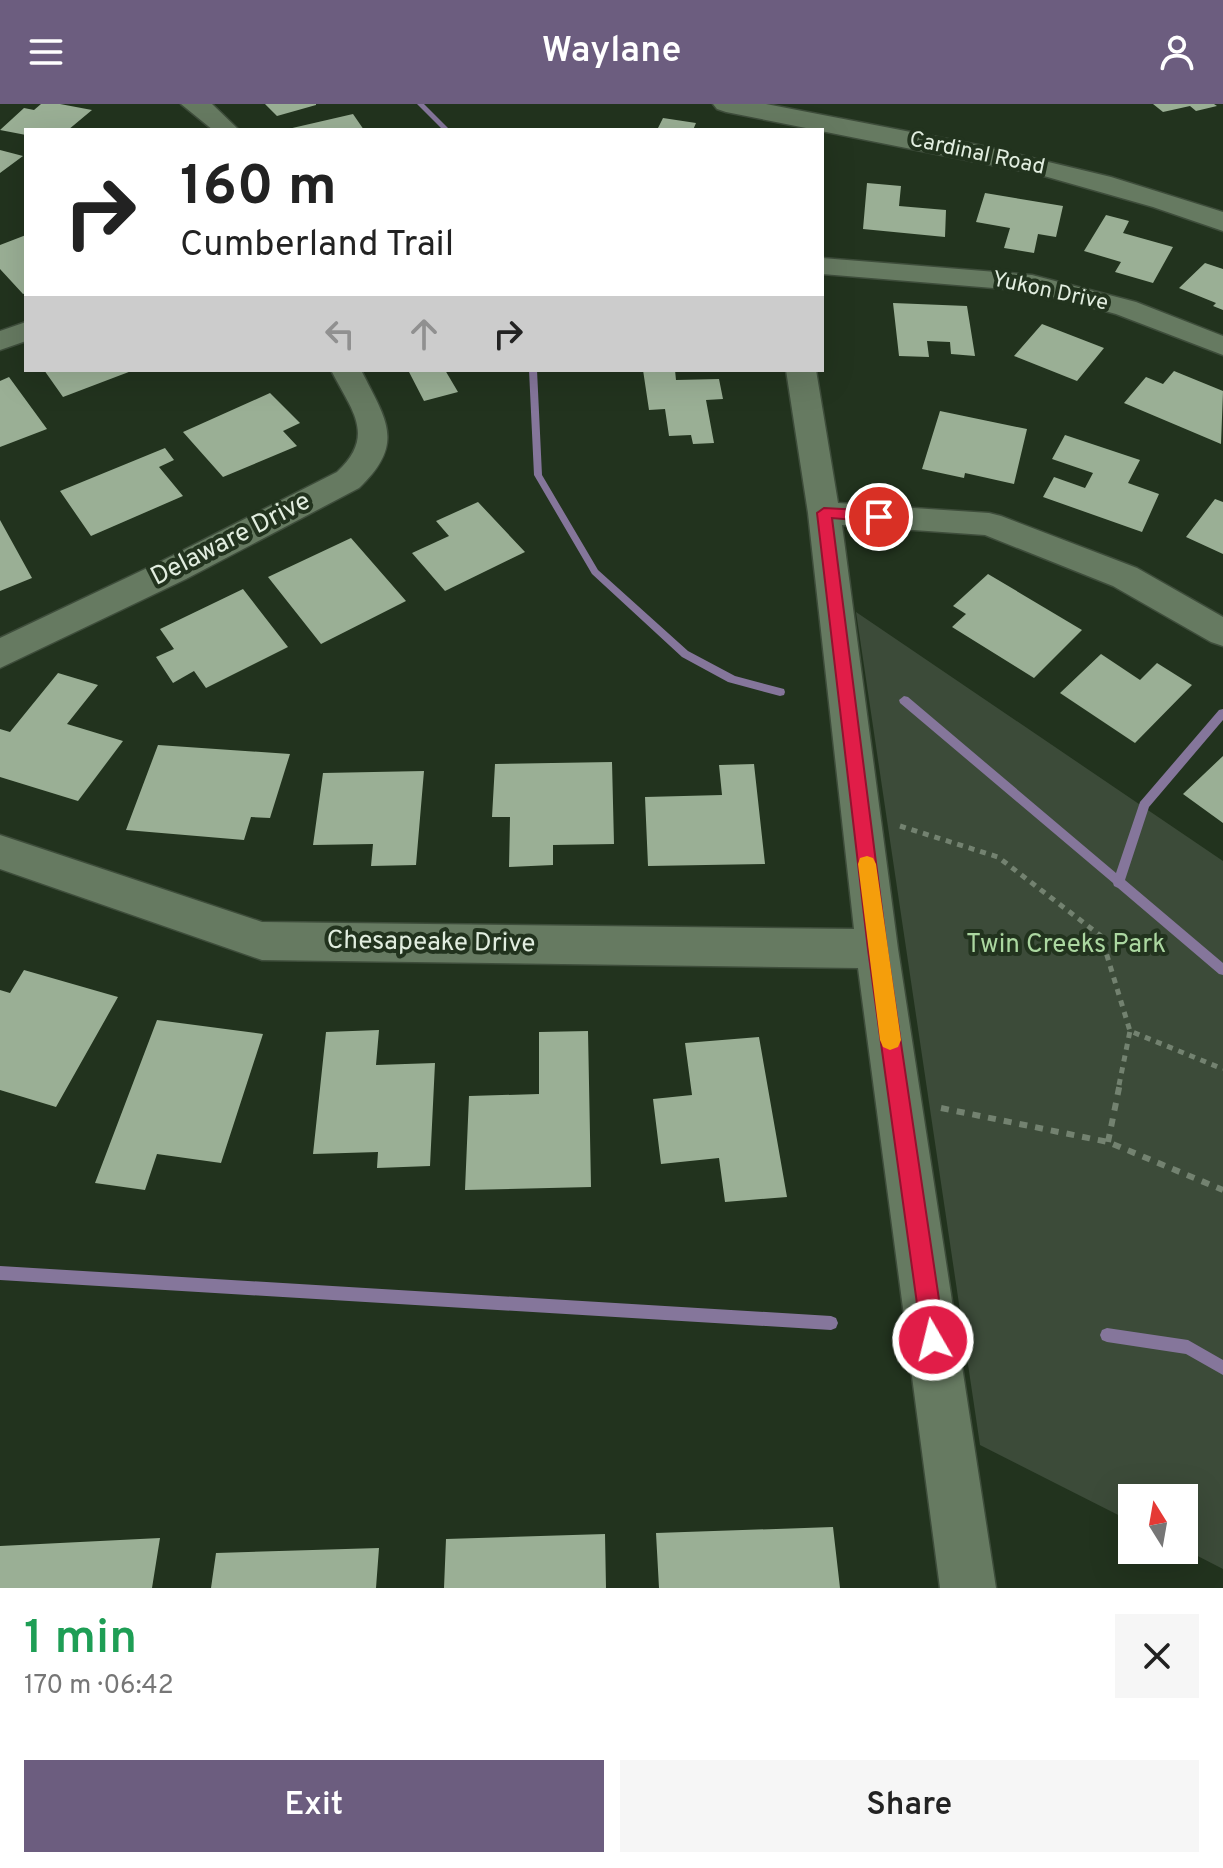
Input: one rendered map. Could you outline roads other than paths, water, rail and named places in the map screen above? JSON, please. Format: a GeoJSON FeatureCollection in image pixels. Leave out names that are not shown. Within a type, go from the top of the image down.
{"type":"FeatureCollection","features":[{"type":"Feature","properties":{"kind":"street"},"geometry":{"type":"LineString","coordinates":[[193,104],[206,110],[225,128]]}},
{"type":"Feature","properties":{"kind":"street","name":"Cardinal Road"},"geometry":{"type":"LineString","coordinates":[[726,104],[814,126],[1019,162],[1126,187],[1223,222]]}},
{"type":"Feature","properties":{"kind":"street","name":"Yukon Drive"},"geometry":{"type":"LineString","coordinates":[[824,266],[1032,283],[1126,308],[1223,346]]}},
{"type":"Feature","properties":{"kind":"street"},"geometry":{"type":"LineString","coordinates":[[0,341],[24,332]]}},
{"type":"Feature","properties":{"kind":"street","name":"Delaware Drive"},"geometry":{"type":"LineString","coordinates":[[0,654],[174,570],[348,480],[362,469],[371,458],[376,441],[373,427],[347,372]]}},
{"type":"Feature","properties":{"kind":"street"},"geometry":{"type":"LineString","coordinates":[[801,372],[824,513],[877,949],[968,1588]]}},
{"type":"Feature","properties":{"kind":"street"},"geometry":{"type":"LineString","coordinates":[[824,513],[989,524],[1125,577],[1223,633]]}},
{"type":"Feature","properties":{"kind":"street","name":"Chesapeake Drive"},"geometry":{"type":"LineString","coordinates":[[0,852],[262,941],[877,949]]}},
{"type":"Feature","properties":{"kind":"waterway"},"geometry":{"type":"LineString","coordinates":[[420,104],[445,128]]}},
{"type":"Feature","properties":{"kind":"waterway"},"geometry":{"type":"LineString","coordinates":[[533,372],[538,475],[595,572],[685,654],[732,679],[780,692]]}},
{"type":"Feature","properties":{"kind":"waterway"},"geometry":{"type":"LineString","coordinates":[[904,700],[1118,882]]}},
{"type":"Feature","properties":{"kind":"waterway"},"geometry":{"type":"LineString","coordinates":[[1118,882],[1144,805],[1223,713]]}},
{"type":"Feature","properties":{"kind":"waterway"},"geometry":{"type":"LineString","coordinates":[[1118,882],[1223,970]]}},
{"type":"Feature","properties":{"kind":"waterway"},"geometry":{"type":"LineString","coordinates":[[0,1273],[831,1323]]}},
{"type":"Feature","properties":{"kind":"waterway"},"geometry":{"type":"LineString","coordinates":[[1107,1335],[1188,1347],[1223,1368]]}},
{"type":"Feature","properties":{"kind":"park label","name":"Twin Creeks Park"},"geometry":{"type":"Point","coordinates":[1066,945]}}]}
